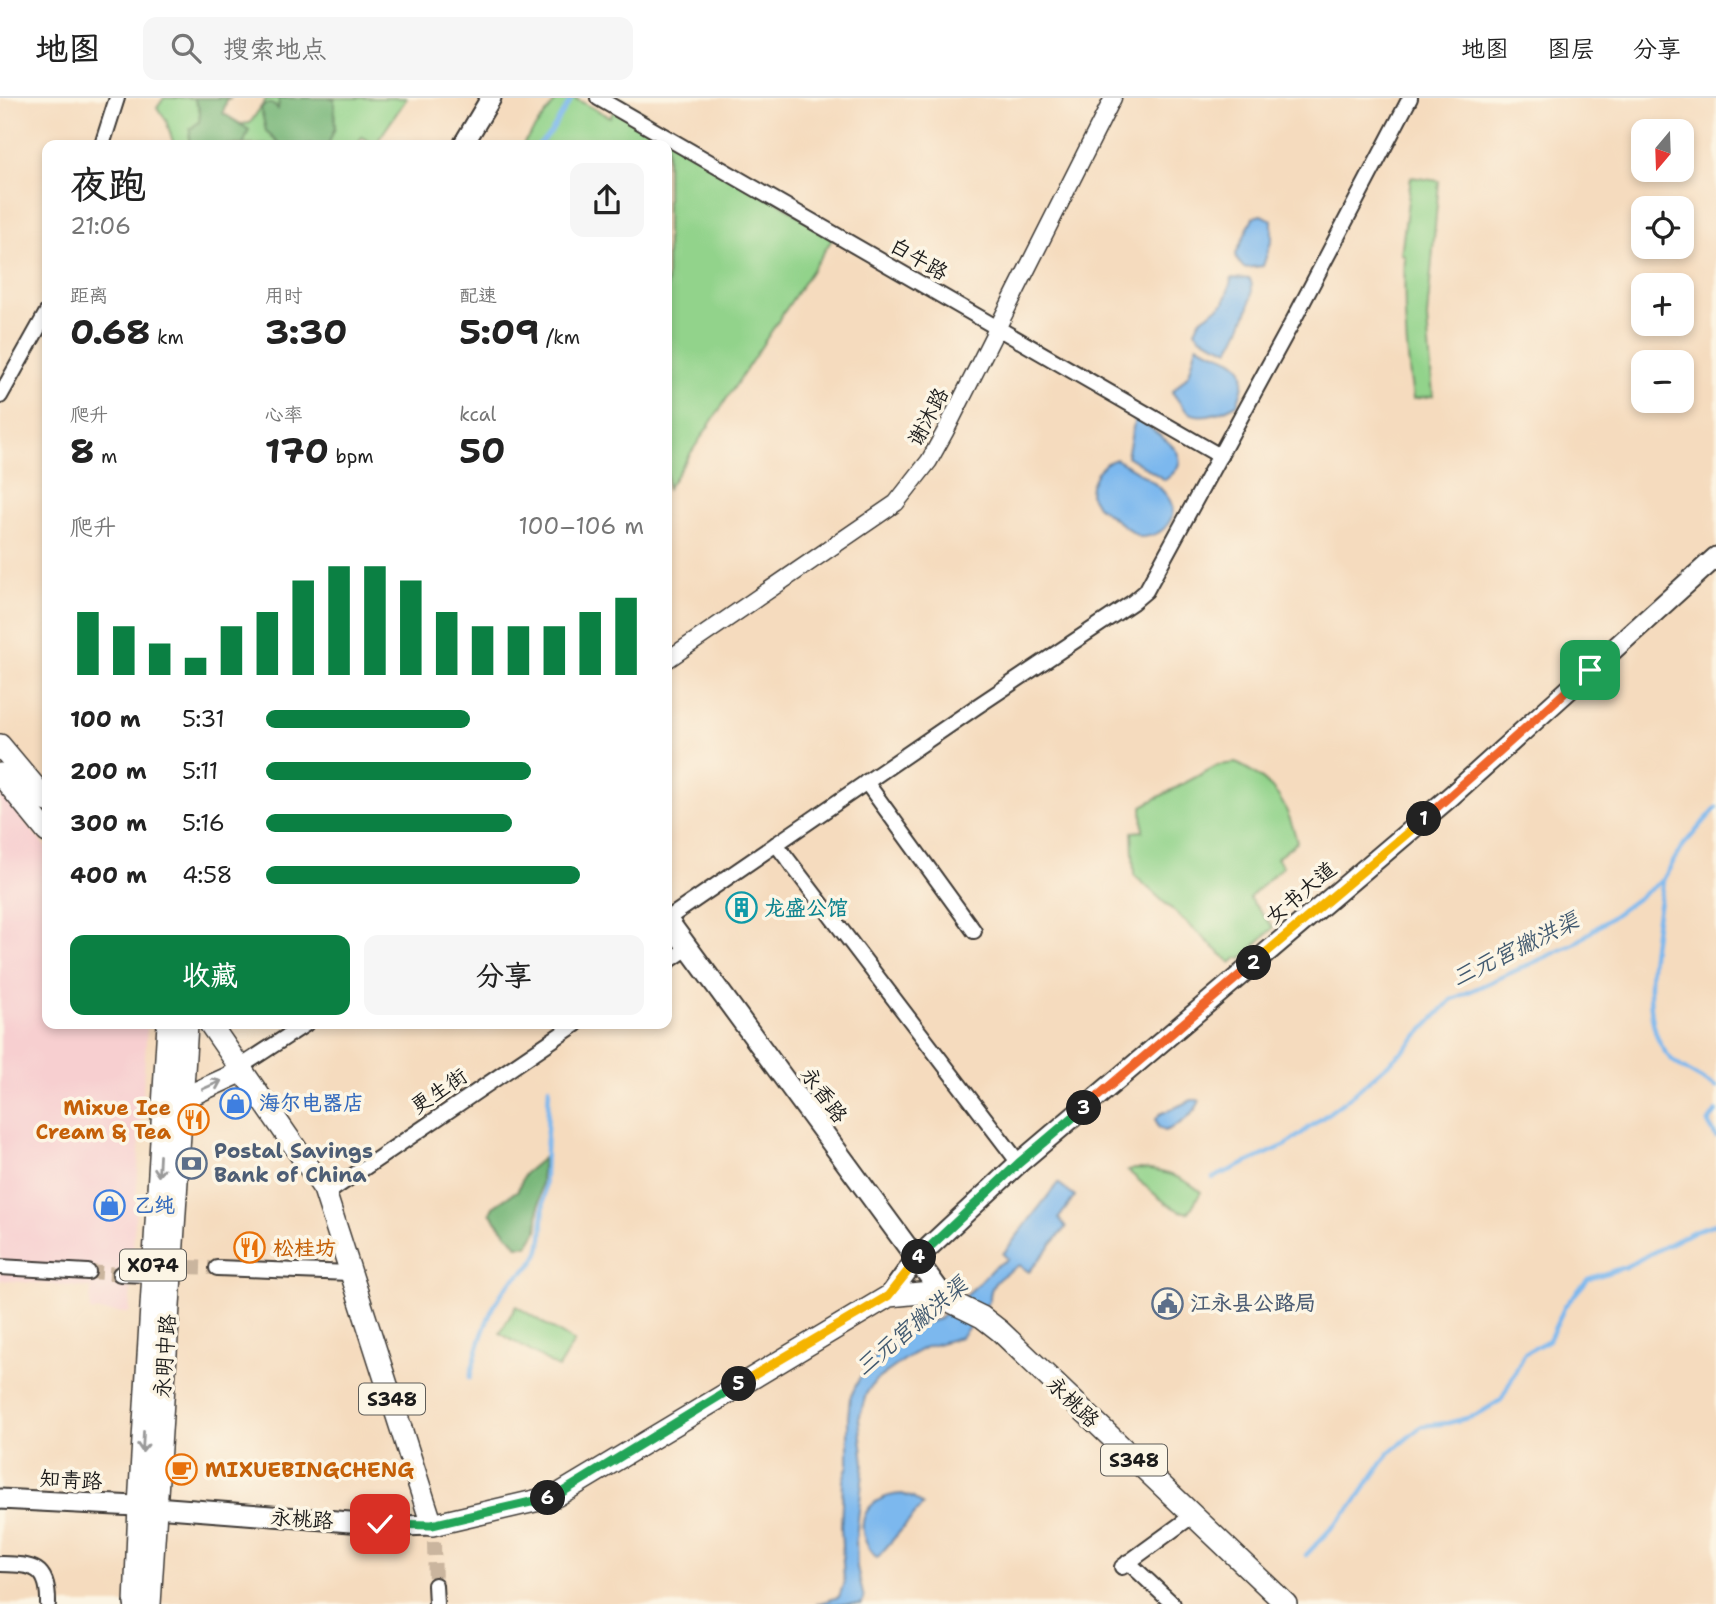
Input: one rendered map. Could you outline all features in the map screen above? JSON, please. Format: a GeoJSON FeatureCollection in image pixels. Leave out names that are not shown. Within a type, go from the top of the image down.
{"type":"FeatureCollection","features":[{"type":"Feature","properties":{"kind":"main road"},"geometry":{"type":"LineString","coordinates":[[466,140],[491,98]]}},
{"type":"Feature","properties":{"kind":"main road","name":"女书大道"},"geometry":{"type":"LineString","coordinates":[[888,1296],[916,1259],[1019,1163],[1451,796],[1716,557]]}},
{"type":"Feature","properties":{"kind":"main road"},"geometry":{"type":"LineString","coordinates":[[0,745],[42,794]]}},
{"type":"Feature","properties":{"kind":"main road"},"geometry":{"type":"LineString","coordinates":[[0,775],[42,826]]}},
{"type":"Feature","properties":{"kind":"main road","name":"永香路"},"geometry":{"type":"LineString","coordinates":[[672,926],[945,1298]]}},
{"type":"Feature","properties":{"kind":"main road","name":"永明中路"},"geometry":{"type":"LineString","coordinates":[[135,1604],[170,1269],[182,1099],[175,1029]]}},
{"type":"Feature","properties":{"kind":"main road","name":"永明中路"},"geometry":{"type":"LineString","coordinates":[[170,1269],[175,1029]]}},
{"type":"Feature","properties":{"kind":"main road","name":"S348"},"geometry":{"type":"LineString","coordinates":[[214,1029],[326,1194],[433,1534]]}},
{"type":"Feature","properties":{"kind":"main road"},"geometry":{"type":"LineString","coordinates":[[182,1099],[241,1069]]}},
{"type":"Feature","properties":{"kind":"main road","name":"永桃路"},"geometry":{"type":"LineString","coordinates":[[147,1507],[402,1526],[433,1534],[556,1496],[888,1296],[931,1292],[982,1317],[1000,1331],[1286,1604]]}},
{"type":"Feature","properties":{"kind":"main road","name":"知青路"},"geometry":{"type":"LineString","coordinates":[[0,1499],[147,1507]]}},
{"type":"Feature","properties":{"kind":"main road","name":"永明中路"},"geometry":{"type":"LineString","coordinates":[[147,1507],[150,1604]]}},
{"type":"Feature","properties":{"kind":"street"},"geometry":{"type":"LineString","coordinates":[[104,140],[117,98]]}},
{"type":"Feature","properties":{"kind":"street","name":"白牛路"},"geometry":{"type":"LineString","coordinates":[[598,98],[671,140]]}},
{"type":"Feature","properties":{"kind":"street","name":"谢沐路"},"geometry":{"type":"LineString","coordinates":[[672,657],[896,503],[929,461],[1113,98]]}},
{"type":"Feature","properties":{"kind":"street"},"geometry":{"type":"LineString","coordinates":[[672,916],[1133,603],[1146,591],[1410,98]]}},
{"type":"Feature","properties":{"kind":"street","name":"白牛路"},"geometry":{"type":"LineString","coordinates":[[672,141],[1220,456]]}},
{"type":"Feature","properties":{"kind":"street"},"geometry":{"type":"LineString","coordinates":[[0,396],[42,321]]}},
{"type":"Feature","properties":{"kind":"street"},"geometry":{"type":"LineString","coordinates":[[866,782],[974,932]]}},
{"type":"Feature","properties":{"kind":"street"},"geometry":{"type":"LineString","coordinates":[[776,844],[1019,1163]]}},
{"type":"Feature","properties":{"kind":"street"},"geometry":{"type":"LineString","coordinates":[[672,959],[688,948]]}},
{"type":"Feature","properties":{"kind":"street"},"geometry":{"type":"LineString","coordinates":[[241,1069],[299,1029]]}},
{"type":"Feature","properties":{"kind":"street","name":"更生街"},"geometry":{"type":"LineString","coordinates":[[326,1194],[569,1029]]}},
{"type":"Feature","properties":{"kind":"street"},"geometry":{"type":"LineString","coordinates":[[0,1267],[88,1272]]}},
{"type":"Feature","properties":{"kind":"street"},"geometry":{"type":"LineString","coordinates":[[217,1268],[350,1273]]}},
{"type":"Feature","properties":{"kind":"street"},"geometry":{"type":"LineString","coordinates":[[120,1273],[170,1269]]}},
{"type":"Feature","properties":{"kind":"street"},"geometry":{"type":"LineString","coordinates":[[1173,1604],[1125,1565],[1192,1516]]}},
{"type":"Feature","properties":{"kind":"street"},"geometry":{"type":"LineString","coordinates":[[0,1564],[31,1565],[38,1570],[47,1582],[48,1604]]}},
{"type":"Feature","properties":{"kind":"street"},"geometry":{"type":"LineString","coordinates":[[435,1585],[436,1604]]}},
{"type":"Feature","properties":{"kind":"shaded area"},"geometry":{"type":"Polygon","coordinates":[[[0,792],[42,843],[42,1029],[147,1029],[129,1313],[90,1311],[91,1288],[0,1280],[0,792]]]}},
{"type":"Feature","properties":{"kind":"green space"},"geometry":{"type":"Polygon","coordinates":[[[164,98],[195,98],[241,124],[250,123],[267,98],[407,98],[378,140],[362,137],[360,140],[172,140],[166,120],[157,108],[164,98]]]}},
{"type":"Feature","properties":{"kind":"green space"},"geometry":{"type":"Polygon","coordinates":[[[194,98],[232,98],[227,99],[223,113],[249,130],[245,140],[189,140],[190,129],[199,122],[200,111],[194,98]]]}},
{"type":"Feature","properties":{"kind":"green space"},"geometry":{"type":"Polygon","coordinates":[[[279,98],[334,98],[335,128],[330,140],[276,140],[266,131],[261,108],[265,104],[272,104],[278,109],[279,98]]]}},
{"type":"Feature","properties":{"kind":"green space"},"geometry":{"type":"Polygon","coordinates":[[[558,98],[574,98],[610,117],[622,99],[833,238],[672,481],[672,140],[526,140],[558,98]]]}},
{"type":"Feature","properties":{"kind":"green space"},"geometry":{"type":"Polygon","coordinates":[[[1411,177],[1439,181],[1427,318],[1433,396],[1413,399],[1406,328],[1405,256],[1401,255],[1411,177]]]}},
{"type":"Feature","properties":{"kind":"green space"},"geometry":{"type":"Polygon","coordinates":[[[1236,763],[1260,777],[1277,794],[1289,815],[1297,842],[1277,858],[1283,866],[1249,898],[1273,927],[1241,959],[1238,957],[1231,963],[1134,875],[1132,832],[1143,831],[1142,806],[1218,765],[1236,763]]]}},
{"type":"Feature","properties":{"kind":"green space"},"geometry":{"type":"Polygon","coordinates":[[[543,1158],[537,1231],[528,1246],[517,1246],[490,1213],[493,1207],[518,1190],[525,1173],[543,1158]]]}},
{"type":"Feature","properties":{"kind":"green space"},"geometry":{"type":"Polygon","coordinates":[[[1134,1169],[1169,1174],[1201,1192],[1189,1212],[1182,1212],[1166,1203],[1128,1171],[1134,1169]]]}},
{"type":"Feature","properties":{"kind":"green space"},"geometry":{"type":"Polygon","coordinates":[[[516,1306],[574,1342],[558,1368],[500,1333],[516,1306]]]}},
{"type":"Feature","properties":{"kind":"water"},"geometry":{"type":"Polygon","coordinates":[[[1261,215],[1272,220],[1272,239],[1263,266],[1244,268],[1237,260],[1236,254],[1253,217],[1261,215]]]}},
{"type":"Feature","properties":{"kind":"water"},"geometry":{"type":"Polygon","coordinates":[[[1232,278],[1250,279],[1252,286],[1246,315],[1229,350],[1200,337],[1195,331],[1199,321],[1224,303],[1232,278]]]}},
{"type":"Feature","properties":{"kind":"water"},"geometry":{"type":"Polygon","coordinates":[[[1197,345],[1230,359],[1242,369],[1244,378],[1237,404],[1226,410],[1199,416],[1187,411],[1172,392],[1189,374],[1197,345]]]}},
{"type":"Feature","properties":{"kind":"water"},"geometry":{"type":"Polygon","coordinates":[[[1135,418],[1167,441],[1177,453],[1178,465],[1165,480],[1127,456],[1135,418]]]}},
{"type":"Feature","properties":{"kind":"water"},"geometry":{"type":"Polygon","coordinates":[[[1116,459],[1146,477],[1166,494],[1173,514],[1159,533],[1139,537],[1097,506],[1090,494],[1097,472],[1106,463],[1116,459]]]}},
{"type":"Feature","properties":{"kind":"water"},"geometry":{"type":"Polygon","coordinates":[[[1192,1100],[1200,1100],[1195,1110],[1185,1119],[1164,1131],[1158,1127],[1156,1119],[1160,1114],[1192,1100]]]}},
{"type":"Feature","properties":{"kind":"water"},"geometry":{"type":"Polygon","coordinates":[[[1058,1183],[1075,1196],[1059,1218],[1066,1227],[1029,1272],[1019,1265],[1003,1275],[992,1288],[990,1300],[961,1337],[926,1347],[911,1355],[875,1381],[866,1394],[859,1419],[864,1463],[856,1539],[857,1567],[864,1599],[861,1604],[816,1604],[839,1597],[844,1582],[841,1528],[843,1480],[848,1465],[850,1398],[859,1379],[877,1354],[905,1328],[939,1319],[993,1268],[1008,1259],[1003,1254],[1058,1183]]]}},
{"type":"Feature","properties":{"kind":"water"},"geometry":{"type":"Polygon","coordinates":[[[902,1494],[923,1505],[877,1558],[864,1536],[864,1516],[877,1501],[902,1494]]]}},
{"type":"Feature","properties":{"kind":"waterway"},"geometry":{"type":"LineString","coordinates":[[543,140],[572,98]]}},
{"type":"Feature","properties":{"kind":"waterway","name":"三元宫撇洪渠"},"geometry":{"type":"LineString","coordinates":[[1213,1178],[1286,1145],[1350,1097],[1405,1049],[1451,1000],[1574,944],[1663,880],[1681,848],[1716,808]]}},
{"type":"Feature","properties":{"kind":"waterway"},"geometry":{"type":"LineString","coordinates":[[1663,881],[1650,973],[1653,1021],[1659,1041],[1670,1058],[1686,1071],[1716,1087]]}},
{"type":"Feature","properties":{"kind":"waterway"},"geometry":{"type":"LineString","coordinates":[[470,1378],[482,1334],[495,1304],[507,1286],[532,1264],[540,1249],[549,1087]]}},
{"type":"Feature","properties":{"kind":"waterway","name":"三元宫撇洪渠"},"geometry":{"type":"LineString","coordinates":[[1716,1111],[1708,1123],[1716,1137]]}},
{"type":"Feature","properties":{"kind":"waterway","name":"三元宫撇洪渠"},"geometry":{"type":"LineString","coordinates":[[1306,1555],[1353,1505],[1389,1453],[1422,1426],[1475,1416],[1501,1400],[1525,1353],[1549,1340],[1565,1306],[1588,1279],[1625,1267],[1696,1230],[1716,1224]]}},
{"type":"Feature","properties":{"kind":"tunnel"},"geometry":{"type":"LineString","coordinates":[[187,1267],[217,1268]]}},
{"type":"Feature","properties":{"kind":"tunnel"},"geometry":{"type":"LineString","coordinates":[[88,1272],[120,1274]]}},
{"type":"Feature","properties":{"kind":"tunnel"},"geometry":{"type":"LineString","coordinates":[[434,1542],[435,1585]]}},
{"type":"Feature","properties":{"kind":"place","name":"龙盛公馆"},"geometry":{"type":"Point","coordinates":[741,908]}},
{"type":"Feature","properties":{"kind":"place","name":"海尔电器店"},"geometry":{"type":"Point","coordinates":[236,1103]}},
{"type":"Feature","properties":{"kind":"place","name":"Mixue Ice Cream & Tea"},"geometry":{"type":"Point","coordinates":[194,1120]}},
{"type":"Feature","properties":{"kind":"place","name":"Postal Savings Bank of China"},"geometry":{"type":"Point","coordinates":[191,1163]}},
{"type":"Feature","properties":{"kind":"place","name":"乙纯"},"geometry":{"type":"Point","coordinates":[110,1205]}},
{"type":"Feature","properties":{"kind":"place","name":"松桂坊"},"geometry":{"type":"Point","coordinates":[250,1248]}},
{"type":"Feature","properties":{"kind":"place","name":"江永县公路局"},"geometry":{"type":"Point","coordinates":[1167,1303]}},
{"type":"Feature","properties":{"kind":"place","name":"MIXUEBINGCHENG"},"geometry":{"type":"Point","coordinates":[182,1470]}},
{"type":"Feature","properties":{"kind":"route"},"geometry":{"type":"LineString","coordinates":[[380,1524],[432,1525],[556,1496],[653,1435],[888,1296],[916,1259],[1019,1163],[1451,796],[1590,670]]}}]}
